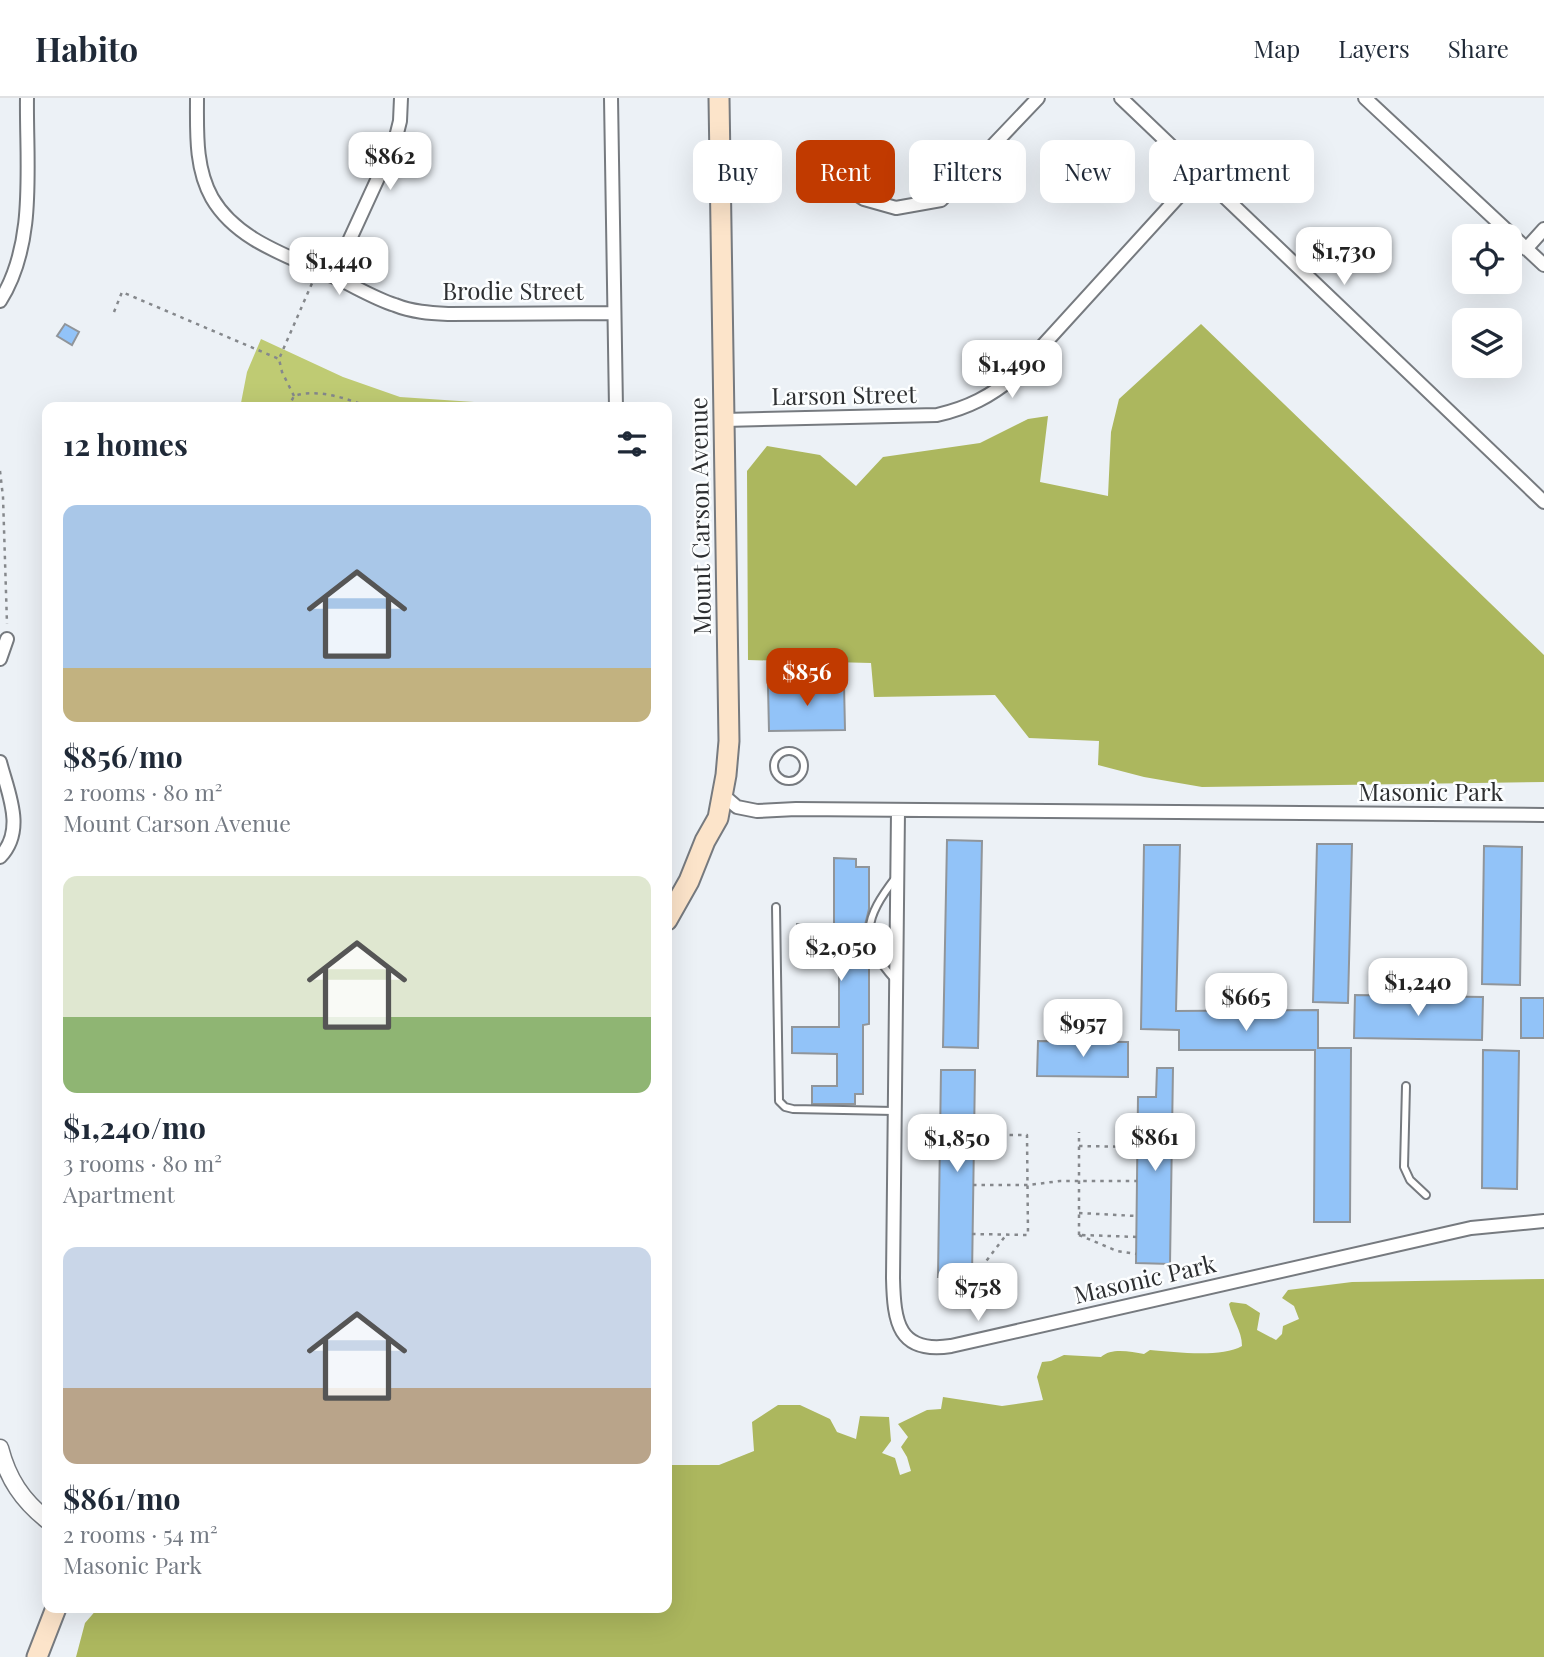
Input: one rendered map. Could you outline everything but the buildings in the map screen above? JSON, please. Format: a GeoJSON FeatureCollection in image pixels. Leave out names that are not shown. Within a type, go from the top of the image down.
{"type":"FeatureCollection","features":[{"type":"Feature","properties":{"kind":"main road","name":"Mount Carson Avenue"},"geometry":{"type":"LineString","coordinates":[[672,911],[718,818],[728,752],[719,98]]}},
{"type":"Feature","properties":{"kind":"main road"},"geometry":{"type":"LineString","coordinates":[[37,1657],[54,1613]]}},
{"type":"Feature","properties":{"kind":"street"},"geometry":{"type":"LineString","coordinates":[[0,301],[18,264],[25,230],[27,98]]}},
{"type":"Feature","properties":{"kind":"street","name":"Brodie Street"},"geometry":{"type":"LineString","coordinates":[[197,98],[199,161],[206,185],[230,222],[250,237],[384,301],[422,312],[614,313]]}},
{"type":"Feature","properties":{"kind":"street"},"geometry":{"type":"LineString","coordinates":[[333,276],[395,141],[400,121],[401,98]]}},
{"type":"Feature","properties":{"kind":"street"},"geometry":{"type":"LineString","coordinates":[[611,98],[616,402]]}},
{"type":"Feature","properties":{"kind":"street"},"geometry":{"type":"LineString","coordinates":[[879,203],[897,208],[941,200],[1038,98]]}},
{"type":"Feature","properties":{"kind":"street"},"geometry":{"type":"LineString","coordinates":[[1121,98],[1165,140]]}},
{"type":"Feature","properties":{"kind":"street"},"geometry":{"type":"LineString","coordinates":[[1365,98],[1544,265]]}},
{"type":"Feature","properties":{"kind":"street","name":"Larson Street"},"geometry":{"type":"LineString","coordinates":[[724,420],[937,415],[966,408],[996,392],[1015,376],[1173,203]]}},
{"type":"Feature","properties":{"kind":"street"},"geometry":{"type":"LineString","coordinates":[[1231,203],[1544,502]]}},
{"type":"Feature","properties":{"kind":"street"},"geometry":{"type":"LineString","coordinates":[[1526,248],[1544,229]]}},
{"type":"Feature","properties":{"kind":"street"},"geometry":{"type":"LineString","coordinates":[[0,659],[8,639]]}},
{"type":"Feature","properties":{"kind":"street"},"geometry":{"type":"LineString","coordinates":[[0,762],[14,822],[12,838],[0,858]]}},
{"type":"Feature","properties":{"kind":"street","name":"Masonic Park"},"geometry":{"type":"LineString","coordinates":[[723,795],[737,807],[757,811],[1544,815]]}},
{"type":"Feature","properties":{"kind":"street","name":"Masonic Park"},"geometry":{"type":"LineString","coordinates":[[898,811],[894,1305],[903,1334],[908,1340],[922,1347],[958,1345],[1471,1228],[1509,1222],[1544,1221]]}},
{"type":"Feature","properties":{"kind":"street"},"geometry":{"type":"LineString","coordinates":[[0,1448],[15,1487],[23,1499],[42,1516]]}},
{"type":"Feature","properties":{"kind":"lane"},"geometry":{"type":"LineString","coordinates":[[789,751],[801,757],[804,766],[797,779],[783,780],[776,773],[774,764],[779,755],[789,751]]}},
{"type":"Feature","properties":{"kind":"lane"},"geometry":{"type":"LineString","coordinates":[[896,981],[873,952],[870,926],[877,902],[897,875]]}},
{"type":"Feature","properties":{"kind":"lane"},"geometry":{"type":"LineString","coordinates":[[776,907],[779,1101],[785,1107],[793,1109],[895,1111]]}},
{"type":"Feature","properties":{"kind":"lane"},"geometry":{"type":"LineString","coordinates":[[1406,1086],[1404,1167],[1410,1180],[1426,1195]]}},
{"type":"Feature","properties":{"kind":"path"},"geometry":{"type":"LineString","coordinates":[[294,396],[282,372],[279,359],[318,269]]}},
{"type":"Feature","properties":{"kind":"path"},"geometry":{"type":"LineString","coordinates":[[114,312],[122,292],[279,359]]}},
{"type":"Feature","properties":{"kind":"path"},"geometry":{"type":"LineString","coordinates":[[291,402],[294,396],[304,393],[325,394],[351,402]]}},
{"type":"Feature","properties":{"kind":"path"},"geometry":{"type":"LineString","coordinates":[[0,471],[8,639]]}},
{"type":"Feature","properties":{"kind":"path"},"geometry":{"type":"LineString","coordinates":[[1079,1132],[1079,1235]]}},
{"type":"Feature","properties":{"kind":"path"},"geometry":{"type":"LineString","coordinates":[[972,1234],[1028,1235],[1027,1135],[974,1135]]}},
{"type":"Feature","properties":{"kind":"path"},"geometry":{"type":"LineString","coordinates":[[1079,1146],[1138,1147]]}},
{"type":"Feature","properties":{"kind":"path"},"geometry":{"type":"LineString","coordinates":[[973,1185],[1137,1181]]}},
{"type":"Feature","properties":{"kind":"path"},"geometry":{"type":"LineString","coordinates":[[1079,1213],[1137,1216]]}},
{"type":"Feature","properties":{"kind":"path"},"geometry":{"type":"LineString","coordinates":[[972,1268],[984,1264],[1006,1235]]}},
{"type":"Feature","properties":{"kind":"path"},"geometry":{"type":"LineString","coordinates":[[1079,1235],[1136,1237]]}},
{"type":"Feature","properties":{"kind":"path"},"geometry":{"type":"LineString","coordinates":[[1079,1235],[1117,1251],[1136,1254]]}},
{"type":"Feature","properties":{"kind":"green space"},"geometry":{"type":"Polygon","coordinates":[[[1201,324],[1544,655],[1544,782],[1202,787],[1144,777],[1098,765],[1099,741],[1029,738],[995,695],[874,697],[871,663],[748,660],[747,471],[767,446],[820,455],[856,486],[883,457],[980,443],[1028,419],[1048,416],[1040,482],[1108,496],[1111,432],[1119,399],[1201,324]]]}},
{"type":"Feature","properties":{"kind":"green space"},"geometry":{"type":"Polygon","coordinates":[[[261,339],[343,377],[400,397],[474,402],[241,402],[247,372],[261,339]]]}},
{"type":"Feature","properties":{"kind":"green space"},"geometry":{"type":"Polygon","coordinates":[[[1544,1279],[1544,1657],[76,1657],[85,1623],[94,1613],[672,1613],[672,1465],[719,1465],[754,1451],[752,1422],[778,1405],[800,1405],[830,1419],[837,1432],[856,1439],[860,1416],[889,1417],[891,1441],[882,1453],[895,1458],[900,1475],[911,1471],[901,1447],[908,1437],[898,1424],[927,1410],[941,1409],[943,1397],[1002,1406],[1043,1400],[1037,1377],[1042,1362],[1064,1355],[1101,1357],[1116,1351],[1144,1354],[1150,1350],[1198,1353],[1233,1350],[1242,1346],[1230,1310],[1231,1302],[1246,1304],[1260,1313],[1257,1330],[1276,1340],[1282,1334],[1283,1326],[1299,1319],[1294,1306],[1282,1298],[1288,1290],[1352,1282],[1544,1279]]]}}]}
